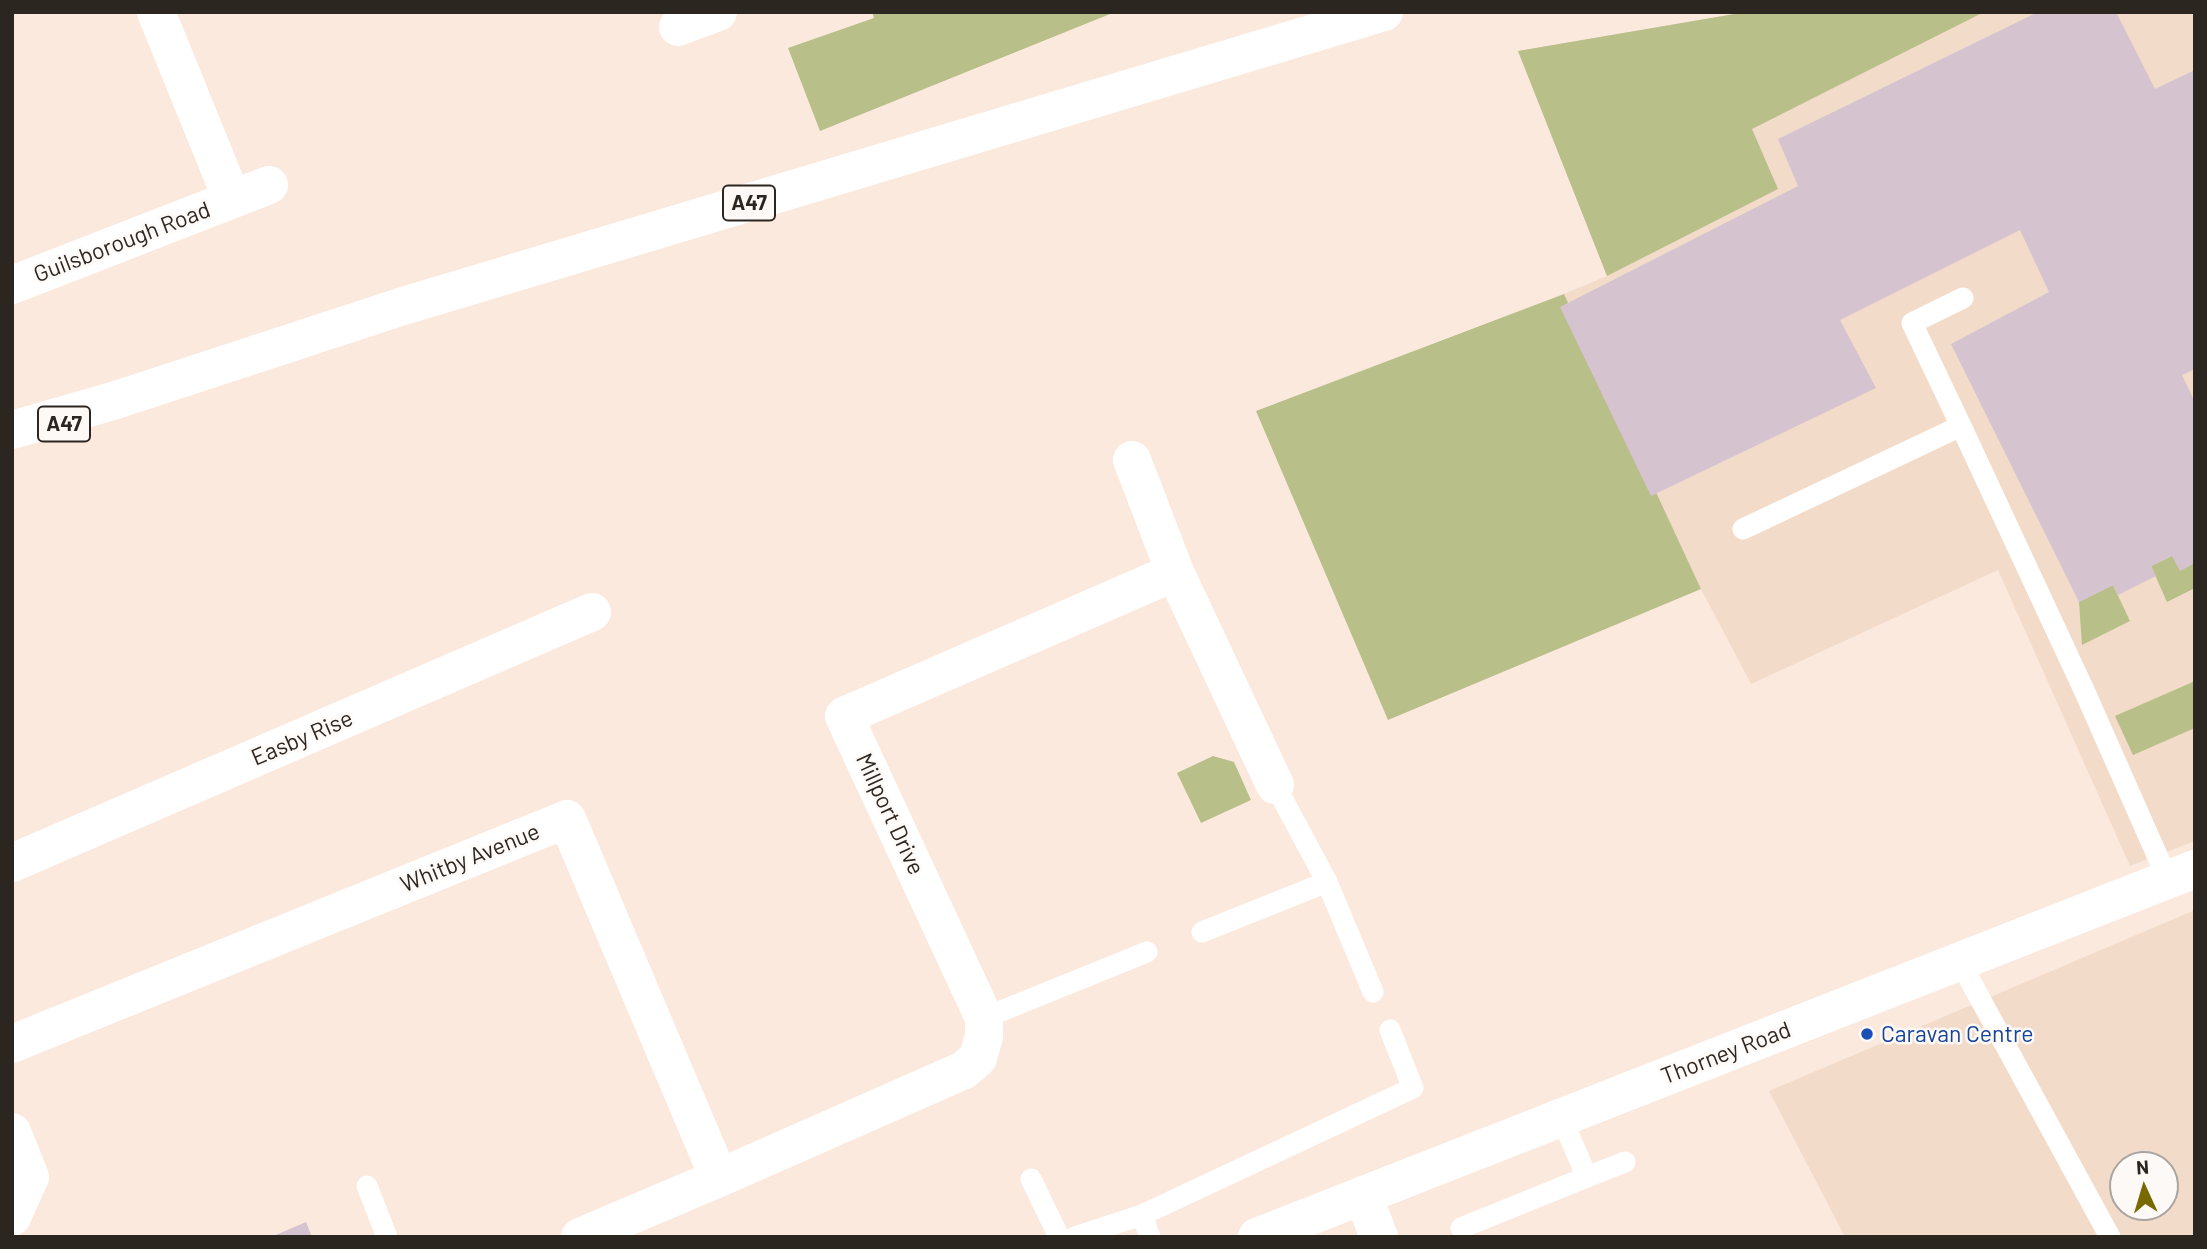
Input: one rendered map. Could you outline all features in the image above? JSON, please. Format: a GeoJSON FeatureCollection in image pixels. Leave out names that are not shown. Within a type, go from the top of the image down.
{"type":"FeatureCollection","features":[{"type":"Feature","properties":{"kind":"main road","name":"Guilsborough Road"},"geometry":{"type":"LineString","coordinates":[[156,12],[233,199]]}},
{"type":"Feature","properties":{"kind":"main road","name":"A47"},"geometry":{"type":"LineString","coordinates":[[12,430],[116,400],[400,307],[1384,12]]}},
{"type":"Feature","properties":{"kind":"main road"},"geometry":{"type":"LineString","coordinates":[[678,27],[714,13]]}},
{"type":"Feature","properties":{"kind":"main road","name":"Guilsborough Road"},"geometry":{"type":"LineString","coordinates":[[12,285],[269,185]]}},
{"type":"Feature","properties":{"kind":"main road","name":"A47"},"geometry":{"type":"LineString","coordinates":[[12,449],[116,400]]}},
{"type":"Feature","properties":{"kind":"main road"},"geometry":{"type":"LineString","coordinates":[[1132,460],[1175,572],[1275,785]]}},
{"type":"Feature","properties":{"kind":"main road","name":"Millport Drive"},"geometry":{"type":"LineString","coordinates":[[984,1018],[845,716],[1175,572]]}},
{"type":"Feature","properties":{"kind":"main road","name":"Easby Rise"},"geometry":{"type":"LineString","coordinates":[[12,863],[592,612]]}},
{"type":"Feature","properties":{"kind":"main road","name":"Whitby Avenue"},"geometry":{"type":"LineString","coordinates":[[12,1044],[567,819],[719,1178]]}},
{"type":"Feature","properties":{"kind":"main road","name":"Thorney Road"},"geometry":{"type":"LineString","coordinates":[[1257,1237],[2181,875]]}},
{"type":"Feature","properties":{"kind":"main road"},"geometry":{"type":"LineString","coordinates":[[580,1237],[964,1070],[978,1058],[984,1036],[984,1018]]}},
{"type":"Feature","properties":{"kind":"main road"},"geometry":{"type":"LineString","coordinates":[[12,1132],[30,1177],[12,1217]]}},
{"type":"Feature","properties":{"kind":"main road"},"geometry":{"type":"LineString","coordinates":[[1363,1195],[1379,1237]]}},
{"type":"Feature","properties":{"kind":"lane"},"geometry":{"type":"LineString","coordinates":[[1963,298],[1912,323],[2084,690],[2181,875]]}},
{"type":"Feature","properties":{"kind":"lane"},"geometry":{"type":"LineString","coordinates":[[1743,529],[1961,426]]}},
{"type":"Feature","properties":{"kind":"lane"},"geometry":{"type":"LineString","coordinates":[[1275,785],[1327,882],[1374,992]]}},
{"type":"Feature","properties":{"kind":"lane"},"geometry":{"type":"LineString","coordinates":[[1202,932],[1327,882]]}},
{"type":"Feature","properties":{"kind":"lane"},"geometry":{"type":"LineString","coordinates":[[984,1018],[1147,952]]}},
{"type":"Feature","properties":{"kind":"lane"},"geometry":{"type":"LineString","coordinates":[[1960,962],[2110,1237]]}},
{"type":"Feature","properties":{"kind":"lane"},"geometry":{"type":"LineString","coordinates":[[1075,1237],[1142,1215],[1413,1088],[1390,1030]]}},
{"type":"Feature","properties":{"kind":"lane"},"geometry":{"type":"LineString","coordinates":[[1561,1117],[1587,1177]]}},
{"type":"Feature","properties":{"kind":"lane"},"geometry":{"type":"LineString","coordinates":[[1461,1228],[1625,1162]]}},
{"type":"Feature","properties":{"kind":"lane"},"geometry":{"type":"LineString","coordinates":[[1031,1180],[1059,1237]]}},
{"type":"Feature","properties":{"kind":"lane"},"geometry":{"type":"LineString","coordinates":[[367,1186],[387,1237]]}},
{"type":"Feature","properties":{"kind":"lane"},"geometry":{"type":"LineString","coordinates":[[1142,1215],[1150,1237]]}},
{"type":"Feature","properties":{"kind":"shaded area"},"geometry":{"type":"Polygon","coordinates":[[[1746,12],[2195,12],[2195,841],[2130,866],[1998,570],[1751,684],[1701,589],[1564,294],[1607,276],[1518,51],[1746,12]]]}},
{"type":"Feature","properties":{"kind":"shaded area"},"geometry":{"type":"Polygon","coordinates":[[[2195,910],[2195,1237],[1845,1237],[1769,1091],[2195,910]]]}},
{"type":"Feature","properties":{"kind":"green space"},"geometry":{"type":"Polygon","coordinates":[[[872,12],[1115,12],[820,131],[788,48],[874,18],[872,12]]]}},
{"type":"Feature","properties":{"kind":"green space"},"geometry":{"type":"Polygon","coordinates":[[[1746,12],[1984,12],[1752,129],[1778,189],[1607,276],[1518,51],[1746,12]]]}},
{"type":"Feature","properties":{"kind":"green space"},"geometry":{"type":"Polygon","coordinates":[[[1564,294],[1701,589],[1388,720],[1256,411],[1564,294]]]}},
{"type":"Feature","properties":{"kind":"green space"},"geometry":{"type":"Polygon","coordinates":[[[2172,556],[2195,563],[2195,588],[2167,602],[2151,566],[2172,556]]]}},
{"type":"Feature","properties":{"kind":"green space"},"geometry":{"type":"Polygon","coordinates":[[[2113,585],[2130,621],[2082,645],[2079,602],[2113,585]]]}},
{"type":"Feature","properties":{"kind":"green space"},"geometry":{"type":"Polygon","coordinates":[[[2195,681],[2195,728],[2133,755],[2115,716],[2195,681]]]}},
{"type":"Feature","properties":{"kind":"green space"},"geometry":{"type":"Polygon","coordinates":[[[1213,756],[1234,762],[1251,800],[1201,823],[1177,773],[1213,756]]]}},
{"type":"Feature","properties":{"kind":"building"},"geometry":{"type":"Polygon","coordinates":[[[2038,12],[2116,12],[2155,89],[2195,70],[2195,369],[2182,375],[2195,402],[2195,563],[2180,571],[2172,556],[2151,566],[2156,576],[2118,595],[2113,585],[2079,602],[1951,344],[2049,292],[2020,230],[1840,320],[1876,388],[1651,496],[1560,307],[1798,186],[1778,139],[2038,12]]]}},
{"type":"Feature","properties":{"kind":"building"},"geometry":{"type":"Polygon","coordinates":[[[306,1222],[312,1237],[271,1237],[306,1222]]]}},
{"type":"Feature","properties":{"kind":"place","name":"Caravan Centre"},"geometry":{"type":"Point","coordinates":[1867,1034]}}]}
